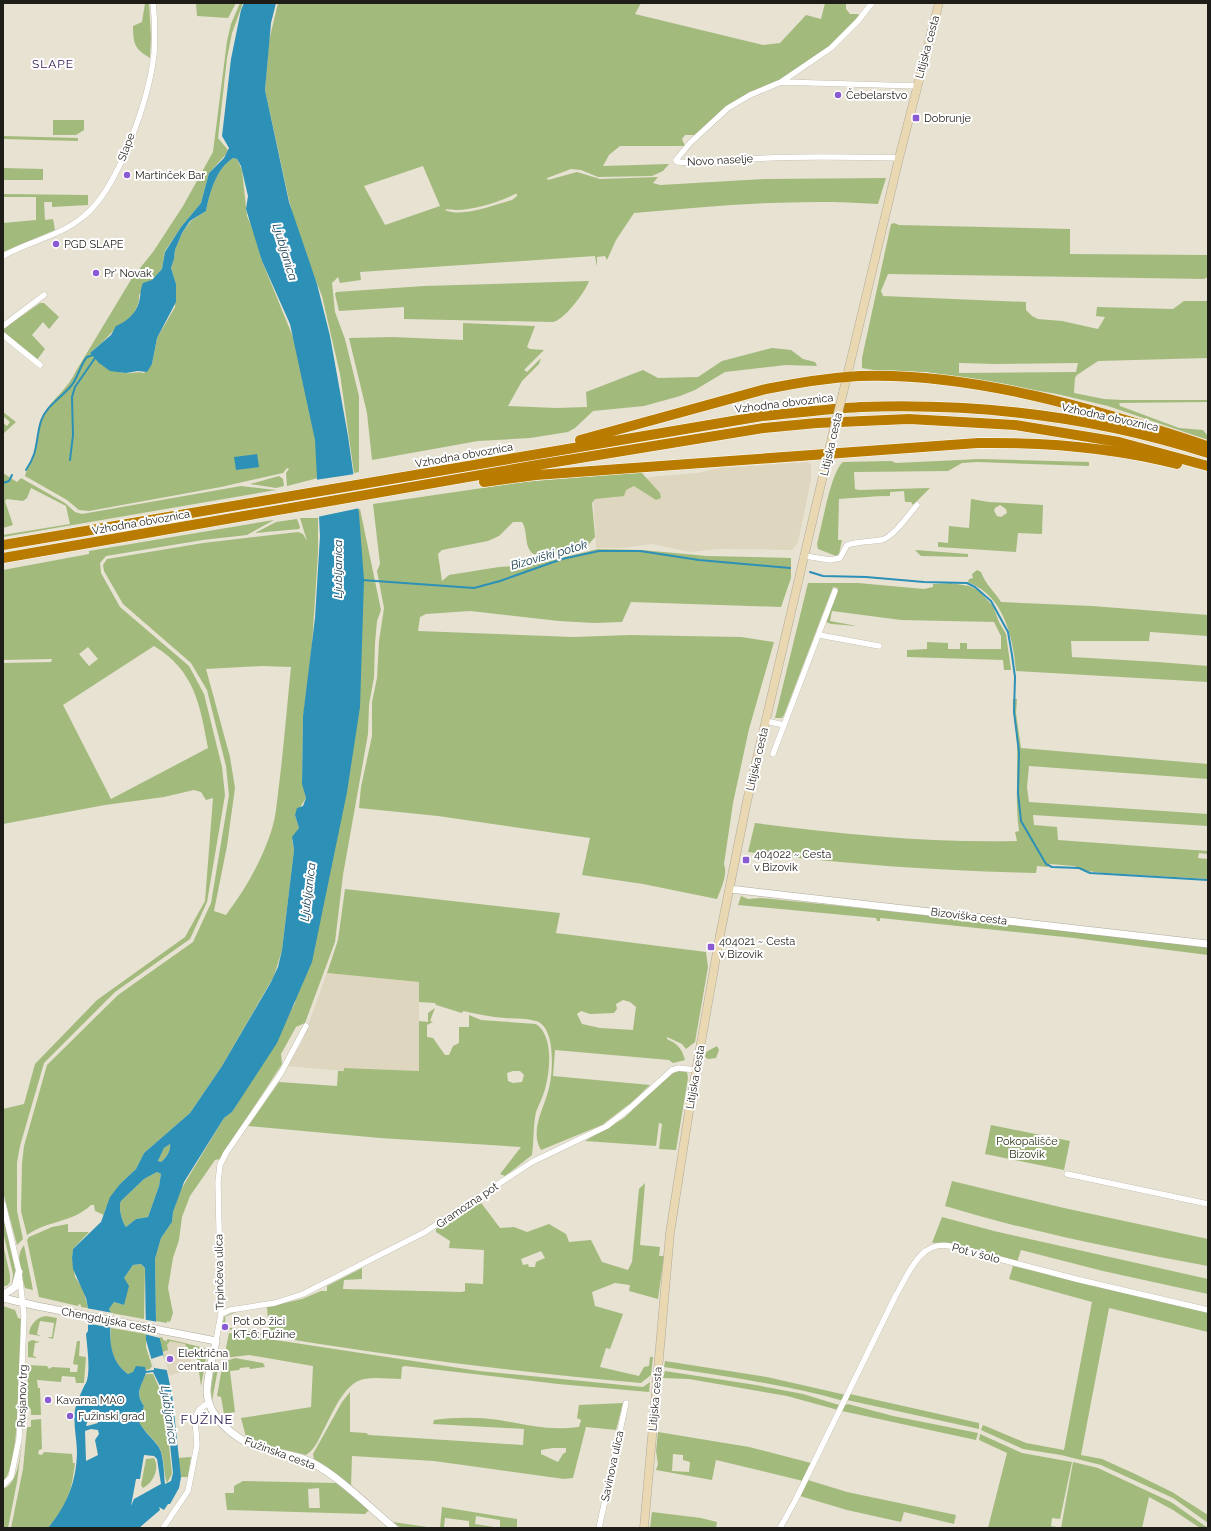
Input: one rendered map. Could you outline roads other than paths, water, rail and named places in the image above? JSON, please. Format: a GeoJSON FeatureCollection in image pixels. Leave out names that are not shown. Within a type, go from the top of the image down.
{"type":"FeatureCollection","features":[{"type":"Feature","properties":{"kind":"highway"},"geometry":{"type":"LineString","coordinates":[[527,456],[540,447],[590,438],[766,389],[811,381],[846,378],[920,378],[1004,391],[1082,408],[1208,446]]}},
{"type":"Feature","properties":{"kind":"highway","name":"Vzhodna obvoznica"},"geometry":{"type":"LineString","coordinates":[[3,545],[762,416],[826,410],[903,406],[974,409],[1045,416],[1114,428],[1208,453]]}},
{"type":"Feature","properties":{"kind":"highway","name":"Vzhodna obvoznica"},"geometry":{"type":"LineString","coordinates":[[3,558],[764,428],[874,419],[980,422],[1050,429],[1153,450],[1208,466]]}},
{"type":"Feature","properties":{"kind":"highway"},"geometry":{"type":"LineString","coordinates":[[456,480],[478,483],[536,475],[978,443],[1048,444],[1117,451],[1208,471]]}},
{"type":"Feature","properties":{"kind":"main road","name":"Litijska cesta"},"geometry":{"type":"LineString","coordinates":[[644,1528],[670,1233],[696,1070],[747,801],[846,378],[899,158],[939,3]]}},
{"type":"Feature","properties":{"kind":"street","name":"Slape"},"geometry":{"type":"LineString","coordinates":[[3,256],[73,225],[86,215],[103,197],[114,179],[124,156],[150,78],[155,31],[153,3]]}},
{"type":"Feature","properties":{"kind":"street","name":"Novo naselje"},"geometry":{"type":"LineString","coordinates":[[872,3],[858,21],[831,48],[781,82],[750,95],[728,108],[685,149],[676,161],[692,163],[770,158],[899,158]]}},
{"type":"Feature","properties":{"kind":"street","name":"Novo naselje"},"geometry":{"type":"LineString","coordinates":[[781,82],[917,86]]}},
{"type":"Feature","properties":{"kind":"street"},"geometry":{"type":"LineString","coordinates":[[3,326],[44,295]]}},
{"type":"Feature","properties":{"kind":"street"},"geometry":{"type":"LineString","coordinates":[[3,335],[40,365]]}},
{"type":"Feature","properties":{"kind":"street"},"geometry":{"type":"LineString","coordinates":[[805,556],[830,560],[840,558],[847,545],[883,540],[890,536],[917,505]]}},
{"type":"Feature","properties":{"kind":"street"},"geometry":{"type":"LineString","coordinates":[[773,754],[835,591]]}},
{"type":"Feature","properties":{"kind":"street"},"geometry":{"type":"LineString","coordinates":[[819,635],[879,646]]}},
{"type":"Feature","properties":{"kind":"street"},"geometry":{"type":"LineString","coordinates":[[766,721],[784,725]]}},
{"type":"Feature","properties":{"kind":"street","name":"Bizoviška cesta"},"geometry":{"type":"LineString","coordinates":[[730,889],[1208,944]]}},
{"type":"Feature","properties":{"kind":"street","name":"Trpinčeva ulica"},"geometry":{"type":"LineString","coordinates":[[209,1402],[208,1385],[221,1314],[218,1182],[220,1164],[281,1073],[306,1026]]}},
{"type":"Feature","properties":{"kind":"street","name":"Gramozna pot"},"geometry":{"type":"LineString","coordinates":[[221,1314],[230,1310],[293,1298],[328,1283],[426,1232],[538,1158],[607,1126],[630,1108],[672,1070],[678,1068],[696,1070]]}},
{"type":"Feature","properties":{"kind":"street"},"geometry":{"type":"LineString","coordinates":[[1067,1174],[1208,1204]]}},
{"type":"Feature","properties":{"kind":"street","name":"Rusjanov trg"},"geometry":{"type":"LineString","coordinates":[[3,1204],[19,1272],[24,1303],[20,1439],[11,1476],[3,1485]]}},
{"type":"Feature","properties":{"kind":"street","name":"Pot v šolo"},"geometry":{"type":"LineString","coordinates":[[780,1528],[896,1295],[923,1252],[936,1245],[950,1246],[1076,1280],[1208,1310]]}},
{"type":"Feature","properties":{"kind":"street"},"geometry":{"type":"LineString","coordinates":[[3,1296],[15,1287],[19,1272]]}},
{"type":"Feature","properties":{"kind":"street","name":"Chengdujska cesta"},"geometry":{"type":"LineString","coordinates":[[3,1296],[24,1303],[216,1341]]}},
{"type":"Feature","properties":{"kind":"street"},"geometry":{"type":"LineString","coordinates":[[164,1528],[188,1491],[197,1445],[195,1418],[199,1410],[209,1402]]}},
{"type":"Feature","properties":{"kind":"street","name":"Fužinska cesta"},"geometry":{"type":"LineString","coordinates":[[209,1402],[222,1423],[239,1438],[261,1448],[295,1456],[319,1467],[394,1528]]}},
{"type":"Feature","properties":{"kind":"street","name":"Savinova ulica"},"geometry":{"type":"LineString","coordinates":[[600,1528],[626,1403]]}},
{"type":"Feature","properties":{"kind":"water","name":"Ljubljanica"},"geometry":{"type":"Polygon","coordinates":[[[244,3],[276,3],[271,23],[265,90],[289,202],[317,284],[330,336],[348,436],[359,514],[364,580],[360,707],[347,792],[312,962],[277,1043],[232,1112],[224,1118],[184,1182],[173,1212],[172,1222],[161,1238],[155,1259],[156,1321],[172,1394],[181,1477],[179,1488],[170,1504],[168,1504],[164,1510],[159,1507],[160,1510],[139,1528],[48,1528],[65,1502],[75,1474],[77,1453],[74,1421],[75,1410],[86,1383],[88,1372],[86,1334],[88,1331],[88,1308],[86,1298],[73,1269],[73,1249],[101,1222],[110,1197],[120,1184],[136,1169],[144,1153],[190,1113],[222,1066],[271,982],[278,967],[282,950],[294,850],[292,837],[299,828],[295,815],[297,808],[303,806],[306,798],[302,784],[303,716],[315,618],[320,536],[315,440],[290,324],[262,261],[246,209],[248,196],[241,166],[237,159],[233,158],[222,168],[212,189],[206,211],[190,221],[182,233],[175,250],[171,268],[176,284],[176,302],[157,338],[152,364],[147,372],[138,371],[126,373],[110,371],[99,363],[90,353],[111,335],[116,326],[127,320],[136,310],[143,283],[152,280],[162,269],[165,252],[181,227],[201,203],[209,173],[224,158],[229,148],[222,136],[231,59],[241,10],[244,3]],[[170,1144],[164,1148],[158,1161],[161,1162],[170,1149],[170,1144]],[[157,1172],[144,1179],[121,1201],[121,1214],[126,1227],[136,1219],[148,1217],[159,1186],[161,1174],[157,1172]],[[141,1264],[133,1265],[124,1278],[129,1286],[124,1305],[114,1302],[109,1309],[111,1313],[110,1338],[113,1354],[121,1368],[128,1374],[133,1372],[136,1366],[145,1367],[146,1371],[154,1370],[146,1340],[145,1268],[141,1264]],[[153,1372],[146,1373],[139,1393],[144,1406],[139,1422],[161,1452],[165,1484],[171,1481],[173,1473],[165,1396],[153,1372]],[[94,1409],[86,1425],[98,1423],[94,1409]],[[91,1429],[85,1431],[86,1461],[98,1455],[95,1440],[99,1434],[98,1430],[91,1429]],[[144,1455],[140,1479],[136,1479],[131,1506],[134,1499],[161,1484],[157,1459],[154,1456],[144,1455]]]}},
{"type":"Feature","properties":{"kind":"water"},"geometry":{"type":"Polygon","coordinates":[[[257,454],[259,467],[236,470],[234,457],[257,454]]]}},
{"type":"Feature","properties":{"kind":"waterway"},"geometry":{"type":"LineString","coordinates":[[26,470],[35,451],[39,428],[43,416],[50,406],[73,383],[87,357],[93,355]]}},
{"type":"Feature","properties":{"kind":"waterway"},"geometry":{"type":"LineString","coordinates":[[70,460],[73,435],[72,397],[75,387],[95,358]]}},
{"type":"Feature","properties":{"kind":"waterway"},"geometry":{"type":"LineString","coordinates":[[3,483],[9,481],[12,475]]}},
{"type":"Feature","properties":{"kind":"waterway","name":"Bizoviški potok"},"geometry":{"type":"LineString","coordinates":[[362,580],[474,588],[500,581],[562,559],[599,551],[640,551],[699,560],[790,568]]}},
{"type":"Feature","properties":{"kind":"waterway"},"geometry":{"type":"LineString","coordinates":[[810,572],[823,576],[967,583],[975,587],[991,601],[1008,632],[1015,677],[1014,712],[1019,752],[1018,793],[1021,821],[1046,864],[1052,867],[1079,868],[1090,873],[1208,880]]}},
{"type":"Feature","properties":{"kind":"place","name":"Čebelarstvo"},"geometry":{"type":"Point","coordinates":[838,95]}},
{"type":"Feature","properties":{"kind":"place","name":"Dobrunje"},"geometry":{"type":"Point","coordinates":[916,118]}},
{"type":"Feature","properties":{"kind":"place","name":"Martinček Bar"},"geometry":{"type":"Point","coordinates":[127,175]}},
{"type":"Feature","properties":{"kind":"place","name":"PGD SLAPE"},"geometry":{"type":"Point","coordinates":[56,244]}},
{"type":"Feature","properties":{"kind":"place","name":"Pr' Novak"},"geometry":{"type":"Point","coordinates":[96,273]}},
{"type":"Feature","properties":{"kind":"place","name":"404022 ~ Cesta v Bizovik"},"geometry":{"type":"Point","coordinates":[746,860]}},
{"type":"Feature","properties":{"kind":"place","name":"404021 ~ Cesta v Bizovik"},"geometry":{"type":"Point","coordinates":[711,947]}},
{"type":"Feature","properties":{"kind":"place","name":"Pot ob žici KT-6: Fužine"},"geometry":{"type":"Point","coordinates":[225,1327]}},
{"type":"Feature","properties":{"kind":"place","name":"Električna centrala II"},"geometry":{"type":"Point","coordinates":[170,1359]}},
{"type":"Feature","properties":{"kind":"place","name":"Kavarna MAO"},"geometry":{"type":"Point","coordinates":[48,1400]}},
{"type":"Feature","properties":{"kind":"place","name":"Fužinski grad"},"geometry":{"type":"Point","coordinates":[70,1416]}},
{"type":"Feature","properties":{"kind":"district","name":"SLAPE"},"geometry":{"type":"Point","coordinates":[53,64]}},
{"type":"Feature","properties":{"kind":"district","name":"FUŽINE"},"geometry":{"type":"Point","coordinates":[207,1419]}},
{"type":"Feature","properties":{"kind":"park label","name":"Pokopališče Bizovik"},"geometry":{"type":"Point","coordinates":[1027,1147]}}]}
